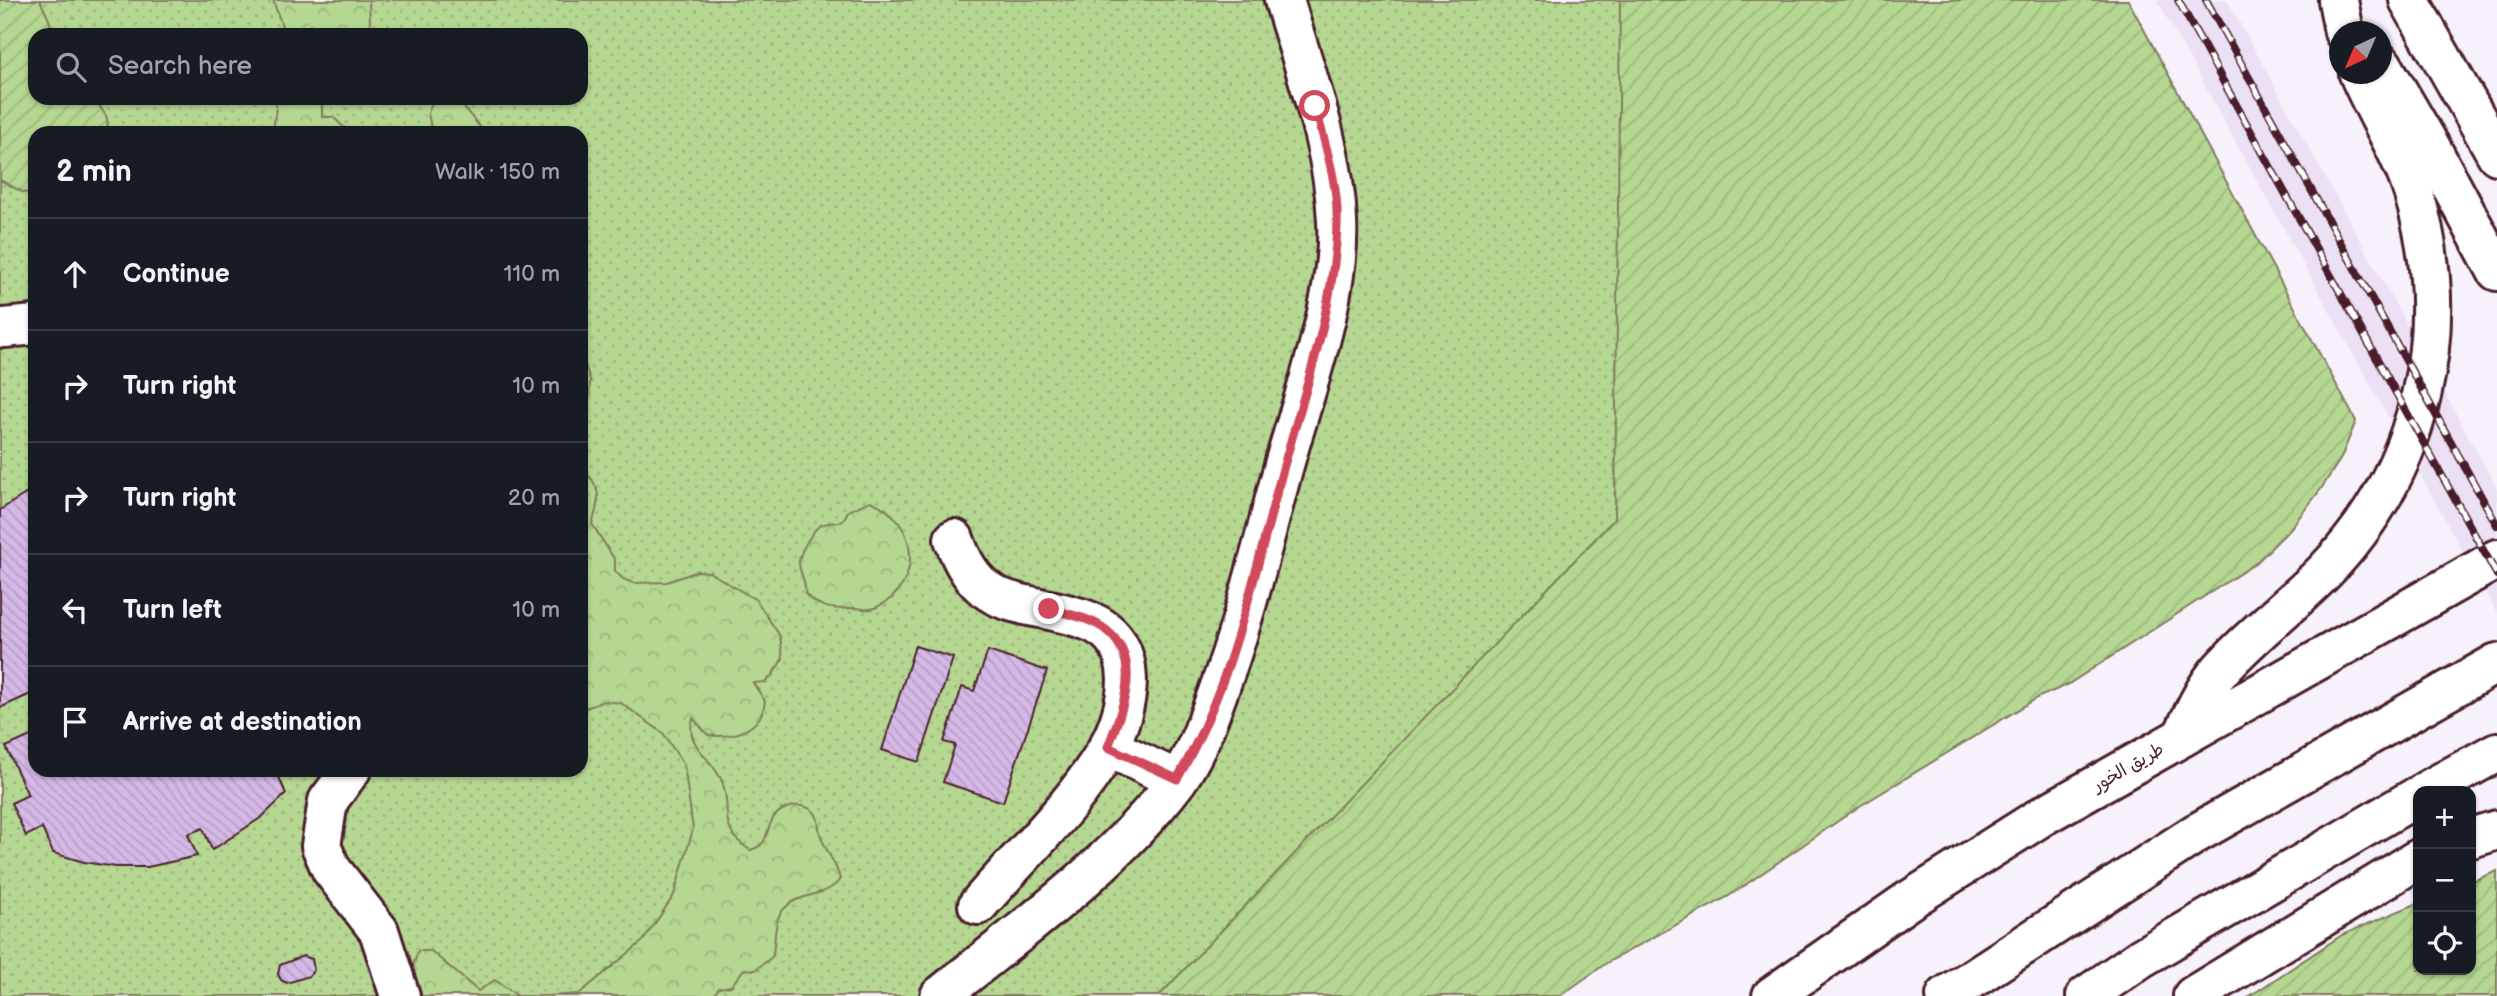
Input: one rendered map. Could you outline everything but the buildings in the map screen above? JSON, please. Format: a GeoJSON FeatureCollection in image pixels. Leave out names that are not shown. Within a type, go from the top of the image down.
{"type":"FeatureCollection","features":[{"type":"Feature","properties":{"kind":"main road"},"geometry":{"type":"LineString","coordinates":[[940,996],[1069,891],[1136,828],[1177,779],[1200,741],[1231,658],[1323,326],[1334,267],[1338,223],[1332,172],[1284,0]]}},
{"type":"Feature","properties":{"kind":"main road"},"geometry":{"type":"LineString","coordinates":[[2338,0],[2342,21]]}},
{"type":"Feature","properties":{"kind":"main road"},"geometry":{"type":"LineString","coordinates":[[2344,0],[2356,21]]}},
{"type":"Feature","properties":{"kind":"main road"},"geometry":{"type":"LineString","coordinates":[[2409,0],[2497,155]]}},
{"type":"Feature","properties":{"kind":"main road"},"geometry":{"type":"LineString","coordinates":[[2392,81],[2497,271]]}},
{"type":"Feature","properties":{"kind":"main road"},"geometry":{"type":"LineString","coordinates":[[2182,737],[2220,670],[2307,589],[2363,527],[2399,467],[2414,426],[2426,379],[2431,330],[2426,240],[2401,162],[2364,84]]}},
{"type":"Feature","properties":{"kind":"main road"},"geometry":{"type":"LineString","coordinates":[[954,539],[963,565],[980,586],[1005,601],[1049,609],[1090,621],[1106,630],[1122,648],[1127,668],[1125,703],[1108,747],[1077,791],[978,905]]}},
{"type":"Feature","properties":{"kind":"main road","name":"طريق الخور"},"geometry":{"type":"LineString","coordinates":[[1772,996],[1976,858],[2045,815],[2497,559]]}},
{"type":"Feature","properties":{"kind":"main road"},"geometry":{"type":"LineString","coordinates":[[1946,996],[2195,834],[2497,663]]}},
{"type":"Feature","properties":{"kind":"main road"},"geometry":{"type":"LineString","coordinates":[[1108,747],[1177,779]]}},
{"type":"Feature","properties":{"kind":"main road"},"geometry":{"type":"LineString","coordinates":[[2435,786],[2497,752]]}},
{"type":"Feature","properties":{"kind":"main road"},"geometry":{"type":"LineString","coordinates":[[346,777],[328,801],[321,846],[331,869],[379,931],[400,996]]}},
{"type":"Feature","properties":{"kind":"main road"},"geometry":{"type":"LineString","coordinates":[[2086,996],[2141,958],[2413,799]]}},
{"type":"Feature","properties":{"kind":"main road"},"geometry":{"type":"LineString","coordinates":[[2476,836],[2497,830]]}},
{"type":"Feature","properties":{"kind":"main road"},"geometry":{"type":"LineString","coordinates":[[2193,996],[2413,862]]}},
{"type":"Feature","properties":{"kind":"shaded area"},"geometry":{"type":"Polygon","coordinates":[[[2157,0],[2227,0],[2497,488],[2497,613],[2157,0]]]}},
{"type":"Feature","properties":{"kind":"green space"},"geometry":{"type":"Polygon","coordinates":[[[0,0],[1687,0],[1617,335],[1615,518],[1606,541],[1159,996],[0,996],[0,0]]]}},
{"type":"Feature","properties":{"kind":"green space"},"geometry":{"type":"Polygon","coordinates":[[[0,0],[40,0],[50,28],[28,28],[28,105],[99,105],[107,118],[108,126],[28,126],[28,193],[0,180],[0,0]]]}},
{"type":"Feature","properties":{"kind":"green space"},"geometry":{"type":"Polygon","coordinates":[[[273,0],[369,0],[368,28],[283,28],[273,0]]]}},
{"type":"Feature","properties":{"kind":"green space"},"geometry":{"type":"Polygon","coordinates":[[[1620,0],[2128,0],[2356,421],[2341,458],[2289,530],[2256,563],[2067,685],[2039,697],[1860,806],[1729,896],[1608,962],[1560,996],[1159,996],[1615,518],[1620,0]]]}},
{"type":"Feature","properties":{"kind":"green space"},"geometry":{"type":"Polygon","coordinates":[[[276,105],[323,105],[322,117],[333,117],[343,126],[274,126],[276,105]]]}},
{"type":"Feature","properties":{"kind":"green space"},"geometry":{"type":"Polygon","coordinates":[[[431,105],[462,105],[479,126],[431,126],[428,113],[431,105]]]}},
{"type":"Feature","properties":{"kind":"green space"},"geometry":{"type":"Polygon","coordinates":[[[588,374],[590,380],[588,403],[588,374]]]}},
{"type":"Feature","properties":{"kind":"green space"},"geometry":{"type":"Polygon","coordinates":[[[588,475],[598,494],[592,524],[615,560],[615,571],[623,579],[633,583],[667,582],[698,571],[709,572],[756,600],[780,636],[783,658],[765,682],[753,683],[765,701],[763,711],[752,726],[736,734],[708,735],[693,718],[692,737],[719,775],[725,794],[729,828],[740,842],[750,850],[756,848],[764,841],[778,813],[793,806],[804,807],[816,815],[822,839],[840,879],[827,890],[786,906],[775,929],[772,957],[755,970],[744,969],[731,986],[719,988],[713,996],[548,996],[579,994],[643,941],[674,895],[693,829],[684,765],[663,733],[621,703],[604,701],[588,707],[588,475]]]}},
{"type":"Feature","properties":{"kind":"green space"},"geometry":{"type":"Polygon","coordinates":[[[870,501],[887,510],[907,537],[909,569],[902,585],[891,598],[872,609],[822,606],[805,594],[799,562],[804,547],[818,527],[843,521],[848,511],[870,501]]]}},
{"type":"Feature","properties":{"kind":"green space"},"geometry":{"type":"Polygon","coordinates":[[[2497,871],[2497,996],[2250,996],[2342,935],[2413,905],[2413,975],[2476,975],[2476,880],[2497,871]]]}},
{"type":"Feature","properties":{"kind":"green space"},"geometry":{"type":"Polygon","coordinates":[[[418,951],[431,951],[478,991],[495,980],[518,996],[420,996],[413,967],[418,951]]]}},
{"type":"Feature","properties":{"kind":"railway"},"geometry":{"type":"LineString","coordinates":[[2178,0],[2497,575]]}},
{"type":"Feature","properties":{"kind":"railway"},"geometry":{"type":"LineString","coordinates":[[2206,0],[2497,525]]}},
{"type":"Feature","properties":{"kind":"route"},"geometry":{"type":"LineString","coordinates":[[1049,609],[1090,621],[1106,630],[1122,648],[1127,668],[1125,703],[1108,747],[1177,779],[1200,741],[1231,658],[1323,326],[1334,267],[1338,223],[1332,172],[1315,106]]}}]}
